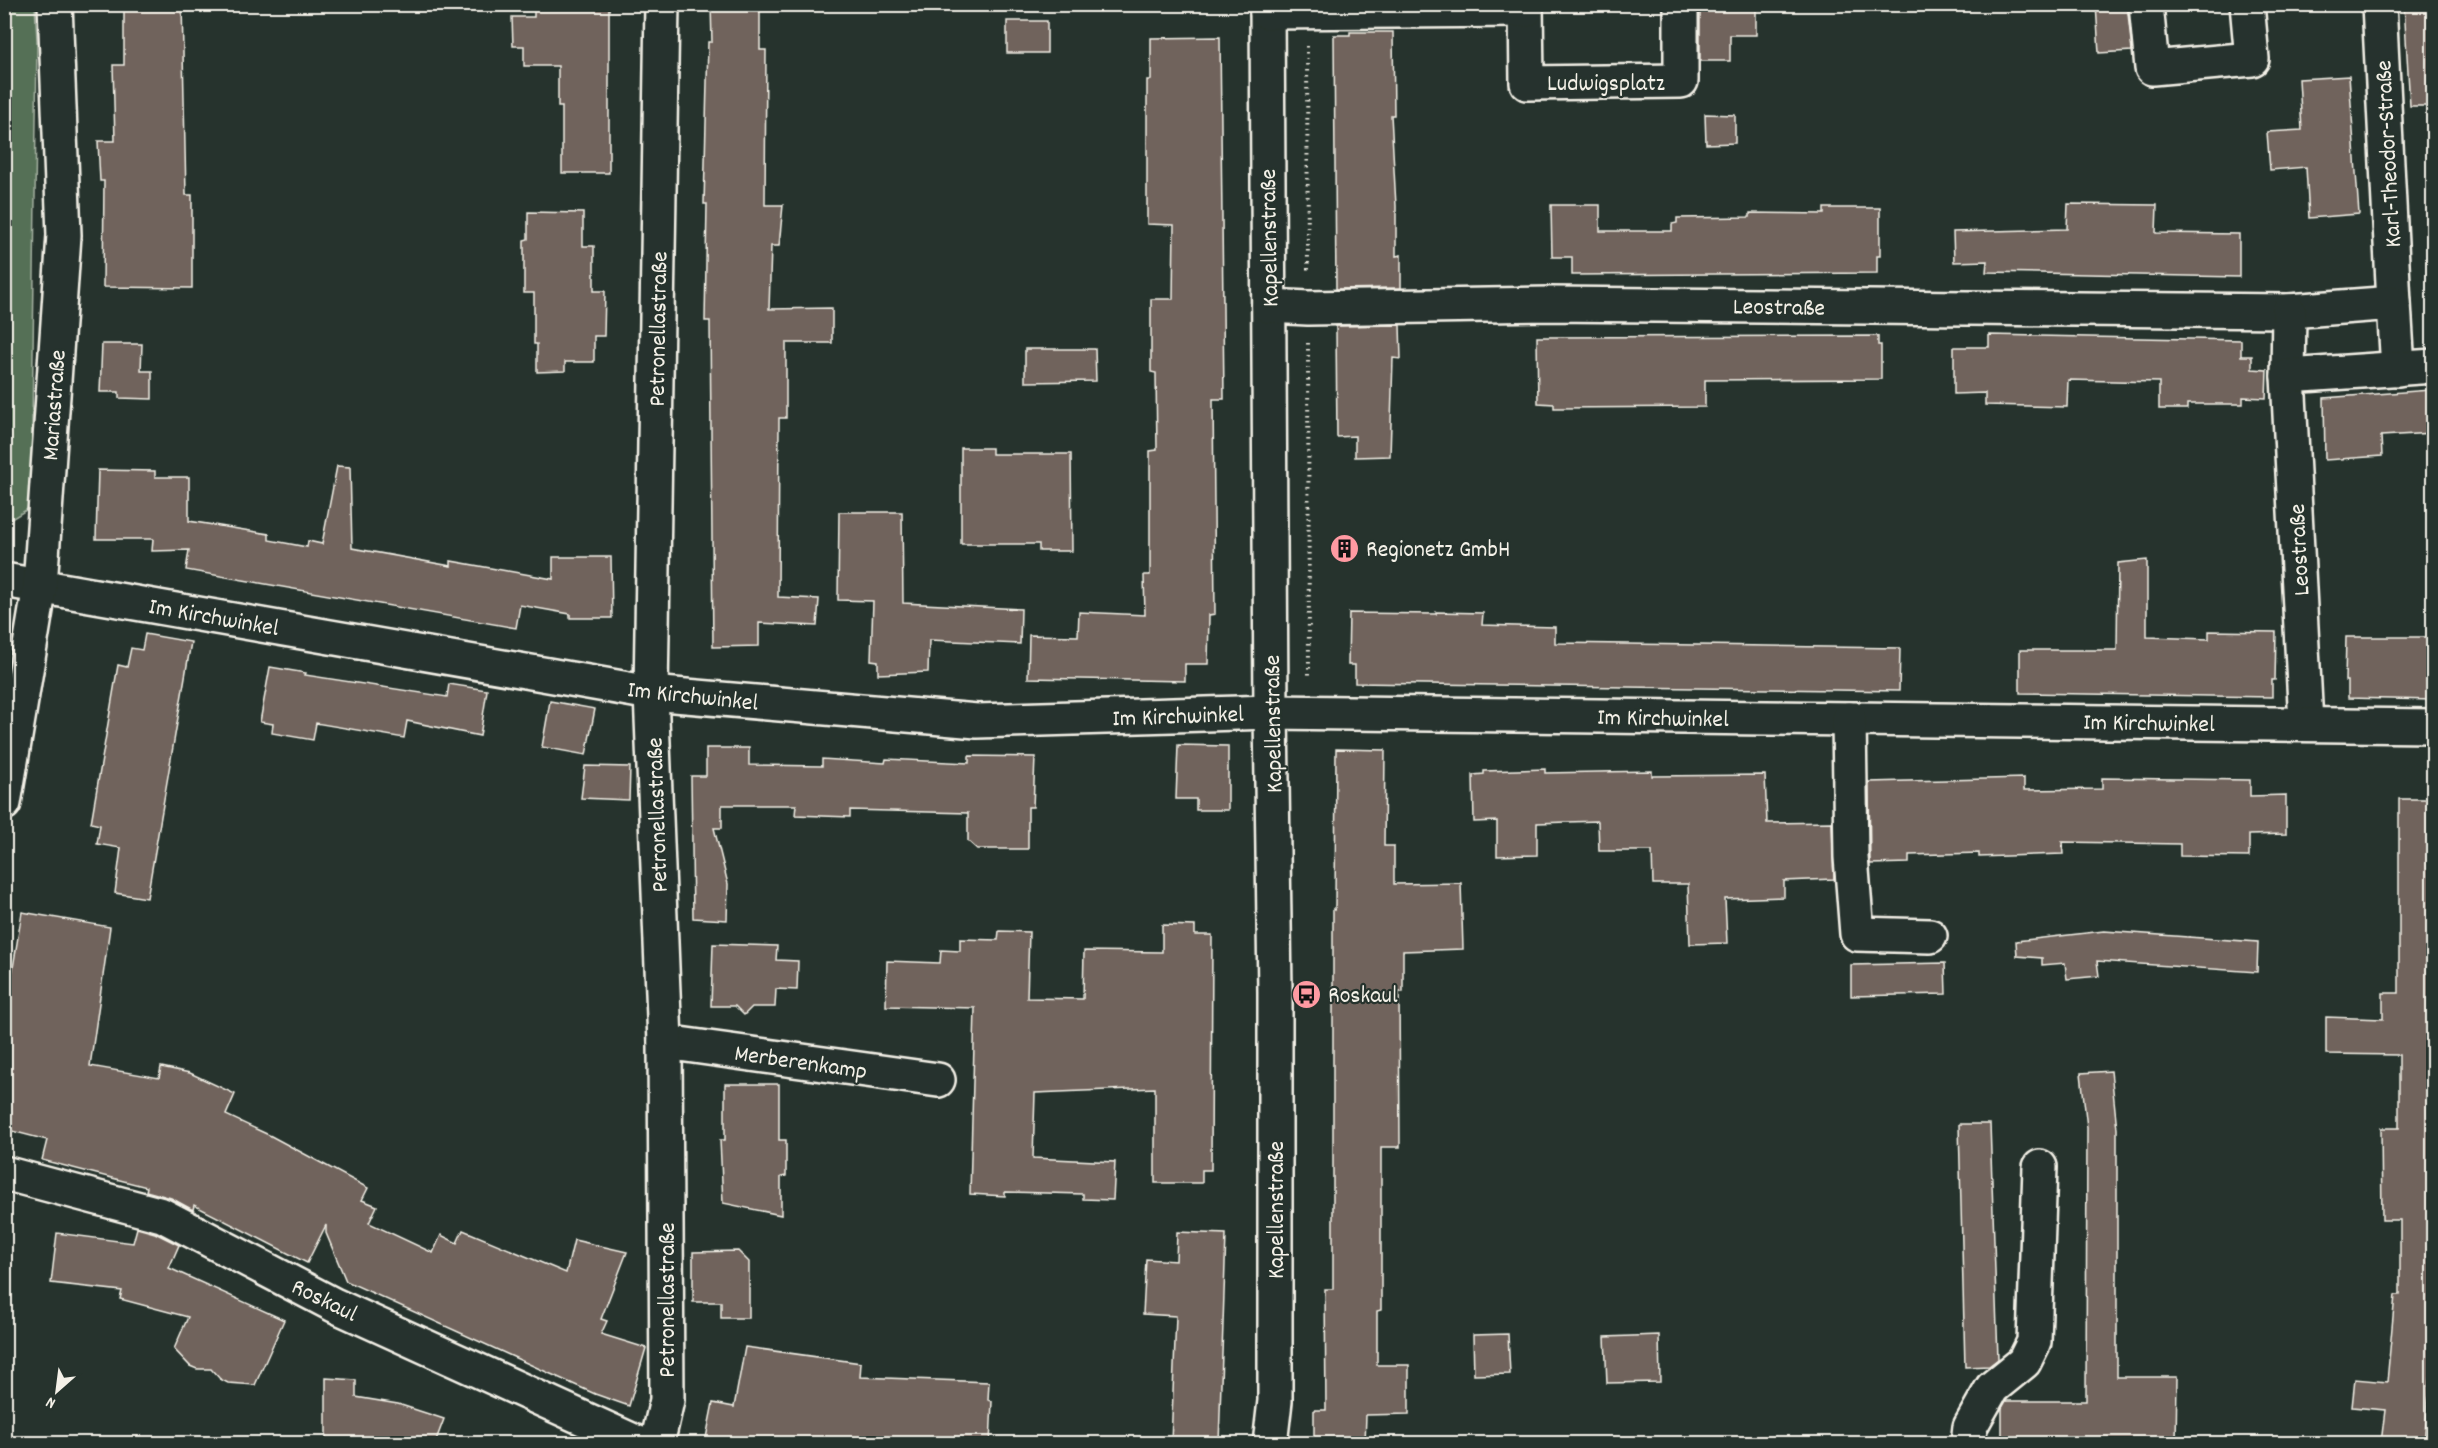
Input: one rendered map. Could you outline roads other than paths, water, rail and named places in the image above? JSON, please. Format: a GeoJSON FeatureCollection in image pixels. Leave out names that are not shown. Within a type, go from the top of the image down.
{"type":"FeatureCollection","features":[{"type":"Feature","properties":{"kind":"street","name":"Mariastraße"},"geometry":{"type":"LineString","coordinates":[[4,803],[40,586],[64,235],[55,4]]}},
{"type":"Feature","properties":{"kind":"street","name":"Petronellastraße"},"geometry":{"type":"LineString","coordinates":[[657,1443],[666,1400],[665,1042],[651,693],[662,4]]}},
{"type":"Feature","properties":{"kind":"street","name":"Ludwigsplatz"},"geometry":{"type":"LineString","coordinates":[[1267,8],[1526,7],[1527,83],[1681,81],[1680,4]]}},
{"type":"Feature","properties":{"kind":"street"},"geometry":{"type":"LineString","coordinates":[[2146,4],[2152,68],[2252,59],[2247,4]]}},
{"type":"Feature","properties":{"kind":"street","name":"Karl-Theodor-Straße"},"geometry":{"type":"LineString","coordinates":[[2379,4],[2394,303]]}},
{"type":"Feature","properties":{"kind":"street","name":"Kapellenstraße"},"geometry":{"type":"LineString","coordinates":[[1267,8],[1275,992],[1275,1401],[1270,1443]]}},
{"type":"Feature","properties":{"kind":"street"},"geometry":{"type":"LineString","coordinates":[[2394,303],[2398,369]]}},
{"type":"Feature","properties":{"kind":"street","name":"Leostraße"},"geometry":{"type":"LineString","coordinates":[[1269,306],[1308,308],[1562,304],[2289,311],[2394,303]]}},
{"type":"Feature","properties":{"kind":"street","name":"Leostraße"},"geometry":{"type":"LineString","coordinates":[[2289,311],[2288,376],[2306,724]]}},
{"type":"Feature","properties":{"kind":"street"},"geometry":{"type":"LineString","coordinates":[[2288,376],[2433,366]]}},
{"type":"Feature","properties":{"kind":"street","name":"Im Kirchwinkel"},"geometry":{"type":"LineString","coordinates":[[4,580],[651,693],[977,721],[1271,712],[2433,726]]}},
{"type":"Feature","properties":{"kind":"street"},"geometry":{"type":"LineString","coordinates":[[1849,719],[1851,857],[1857,934],[1930,936]]}},
{"type":"Feature","properties":{"kind":"street","name":"Merberenkamp"},"geometry":{"type":"LineString","coordinates":[[665,1042],[938,1080]]}},
{"type":"Feature","properties":{"kind":"street"},"geometry":{"type":"LineString","coordinates":[[1968,1443],[1970,1427],[1992,1388],[2024,1362],[2034,1342],[2040,1167]]}},
{"type":"Feature","properties":{"kind":"street","name":"Roskaul"},"geometry":{"type":"LineString","coordinates":[[4,1173],[162,1215],[334,1305],[640,1443]]}},
{"type":"Feature","properties":{"kind":"place","name":"Regionetz GmbH"},"geometry":{"type":"Point","coordinates":[1345,548]}},
{"type":"Feature","properties":{"kind":"place","name":"Roskaul"},"geometry":{"type":"Point","coordinates":[1307,994]}}]}
